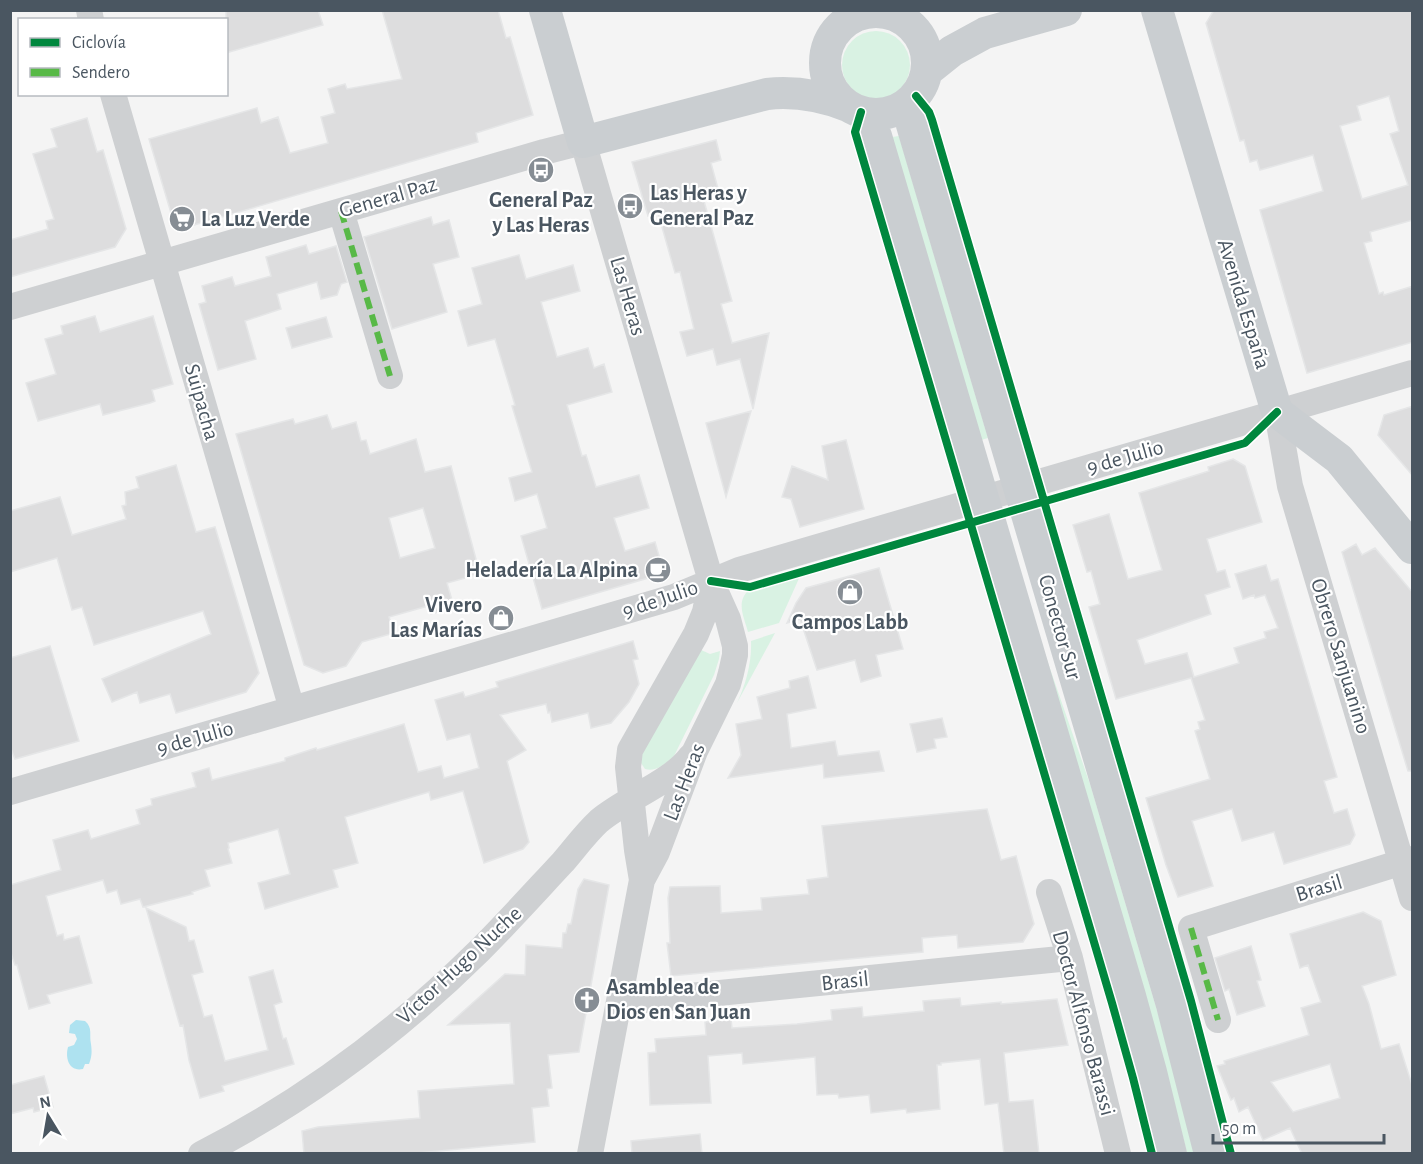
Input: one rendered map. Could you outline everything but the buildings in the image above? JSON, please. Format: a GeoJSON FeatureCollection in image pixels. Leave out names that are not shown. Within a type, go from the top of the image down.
{"type":"FeatureCollection","features":[{"type":"Feature","properties":{"kind":"main road","name":"Las Heras"},"geometry":{"type":"LineString","coordinates":[[545,10],[583,142]]}},
{"type":"Feature","properties":{"kind":"main road"},"geometry":{"type":"LineString","coordinates":[[927,71],[952,51],[985,33],[1066,10]]}},
{"type":"Feature","properties":{"kind":"main road","name":"Avenida España"},"geometry":{"type":"LineString","coordinates":[[1157,10],[1277,412]]}},
{"type":"Feature","properties":{"kind":"main road"},"geometry":{"type":"LineString","coordinates":[[827,50],[832,36],[840,27],[860,14],[872,12],[895,15],[915,28],[922,38],[928,61],[927,71],[923,84],[911,100],[898,110],[887,113],[875,114],[855,109]]}},
{"type":"Feature","properties":{"kind":"main road"},"geometry":{"type":"LineString","coordinates":[[907,22],[945,31],[985,33]]}},
{"type":"Feature","properties":{"kind":"main road","name":"General Paz"},"geometry":{"type":"LineString","coordinates":[[767,94],[800,74],[827,50]]}},
{"type":"Feature","properties":{"kind":"main road","name":"Conector Sur"},"geometry":{"type":"LineString","coordinates":[[827,50],[825,71],[834,93],[870,122],[876,136],[1130,996],[1171,1154]]}},
{"type":"Feature","properties":{"kind":"main road","name":"General Paz"},"geometry":{"type":"LineString","coordinates":[[583,142],[767,94],[817,96],[835,100],[855,109]]}},
{"type":"Feature","properties":{"kind":"main road","name":"Conector Sur"},"geometry":{"type":"LineString","coordinates":[[911,100],[912,125],[1172,1005],[1210,1154]]}},
{"type":"Feature","properties":{"kind":"main road"},"geometry":{"type":"LineString","coordinates":[[1277,412],[1339,459],[1413,548]]}},
{"type":"Feature","properties":{"kind":"street","name":"Suipacha"},"geometry":{"type":"LineString","coordinates":[[114,96],[292,709]]}},
{"type":"Feature","properties":{"kind":"street","name":"General Paz"},"geometry":{"type":"LineString","coordinates":[[10,307],[583,142]]}},
{"type":"Feature","properties":{"kind":"street","name":"Las Heras"},"geometry":{"type":"LineString","coordinates":[[583,142],[711,581],[728,619],[735,646],[735,656],[728,684],[695,750],[657,852],[642,880],[590,1154]]}},
{"type":"Feature","properties":{"kind":"street"},"geometry":{"type":"LineString","coordinates":[[341,211],[390,376]]}},
{"type":"Feature","properties":{"kind":"street","name":"9 de Julio"},"geometry":{"type":"LineString","coordinates":[[10,792],[674,597],[739,570],[1413,373]]}},
{"type":"Feature","properties":{"kind":"street","name":"Obrero Sanjuanino"},"geometry":{"type":"LineString","coordinates":[[1277,412],[1290,486],[1407,860],[1413,898]]}},
{"type":"Feature","properties":{"kind":"street","name":"Las Heras"},"geometry":{"type":"LineString","coordinates":[[642,880],[628,766],[630,750],[632,742],[696,634],[705,612],[711,581]]}},
{"type":"Feature","properties":{"kind":"street","name":"Víctor Hugo Nuche"},"geometry":{"type":"LineString","coordinates":[[201,1154],[248,1128],[305,1091],[369,1047],[407,1016],[444,985],[513,917],[600,821],[674,773],[695,750]]}},
{"type":"Feature","properties":{"kind":"street","name":"Brasil"},"geometry":{"type":"LineString","coordinates":[[1218,1020],[1191,928],[1407,860]]}},
{"type":"Feature","properties":{"kind":"street","name":"Doctor Alfonso Barassi"},"geometry":{"type":"LineString","coordinates":[[1049,892],[1070,958],[1118,1154]]}},
{"type":"Feature","properties":{"kind":"street","name":"Brasil"},"geometry":{"type":"LineString","coordinates":[[619,1003],[1070,958]]}},
{"type":"Feature","properties":{"kind":"green space"},"geometry":{"type":"Polygon","coordinates":[[[876,31],[889,34],[900,41],[907,52],[910,65],[907,78],[900,89],[889,96],[876,99],[863,96],[852,89],[845,78],[842,65],[845,52],[852,41],[863,34],[876,31]]]}},
{"type":"Feature","properties":{"kind":"green space"},"geometry":{"type":"Polygon","coordinates":[[[899,136],[988,438],[981,440],[892,137],[899,136]]]}},
{"type":"Feature","properties":{"kind":"green space"},"geometry":{"type":"Polygon","coordinates":[[[1013,548],[1046,657],[1091,787],[1164,1034],[1194,1153],[1187,1153],[1169,1082],[1013,548]]]}},
{"type":"Feature","properties":{"kind":"green space"},"geometry":{"type":"Polygon","coordinates":[[[801,574],[779,623],[748,632],[742,609],[745,594],[750,589],[801,574]]]}},
{"type":"Feature","properties":{"kind":"green space"},"geometry":{"type":"Polygon","coordinates":[[[775,633],[737,703],[748,673],[751,641],[775,633]]]}},
{"type":"Feature","properties":{"kind":"green space"},"geometry":{"type":"Polygon","coordinates":[[[699,649],[710,654],[720,651],[714,675],[674,756],[657,768],[645,769],[641,763],[641,755],[699,649]]]}},
{"type":"Feature","properties":{"kind":"water"},"geometry":{"type":"Polygon","coordinates":[[[76,1020],[85,1021],[90,1029],[91,1056],[89,1064],[85,1064],[83,1069],[71,1066],[67,1056],[68,1047],[74,1045],[77,1039],[75,1034],[69,1033],[70,1025],[76,1020]]]}},
{"type":"Feature","properties":{"kind":"marked path"},"geometry":{"type":"LineString","coordinates":[[341,211],[390,376]]}},
{"type":"Feature","properties":{"kind":"marked path"},"geometry":{"type":"LineString","coordinates":[[1191,928],[1218,1020]]}},
{"type":"Feature","properties":{"kind":"cycle path"},"geometry":{"type":"LineString","coordinates":[[916,96],[929,112],[932,120],[1191,1001],[1231,1154]]}},
{"type":"Feature","properties":{"kind":"cycle path"},"geometry":{"type":"LineString","coordinates":[[861,112],[855,132],[1112,1003],[1152,1154]]}},
{"type":"Feature","properties":{"kind":"cycle path"},"geometry":{"type":"LineString","coordinates":[[711,581],[750,587],[1245,443],[1277,412]]}},
{"type":"Feature","properties":{"kind":"place","name":"General Paz y Las Heras"},"geometry":{"type":"Point","coordinates":[541,170]}},
{"type":"Feature","properties":{"kind":"place","name":"Las Heras y General Paz"},"geometry":{"type":"Point","coordinates":[630,206]}},
{"type":"Feature","properties":{"kind":"place","name":"La Luz Verde"},"geometry":{"type":"Point","coordinates":[182,219]}},
{"type":"Feature","properties":{"kind":"place","name":"Heladería La Alpina"},"geometry":{"type":"Point","coordinates":[658,570]}},
{"type":"Feature","properties":{"kind":"place","name":"Campos Labb"},"geometry":{"type":"Point","coordinates":[850,592]}},
{"type":"Feature","properties":{"kind":"place","name":"Vivero Las Marías"},"geometry":{"type":"Point","coordinates":[501,618]}},
{"type":"Feature","properties":{"kind":"place","name":"Asamblea de Dios en San Juan"},"geometry":{"type":"Point","coordinates":[587,1000]}}]}
